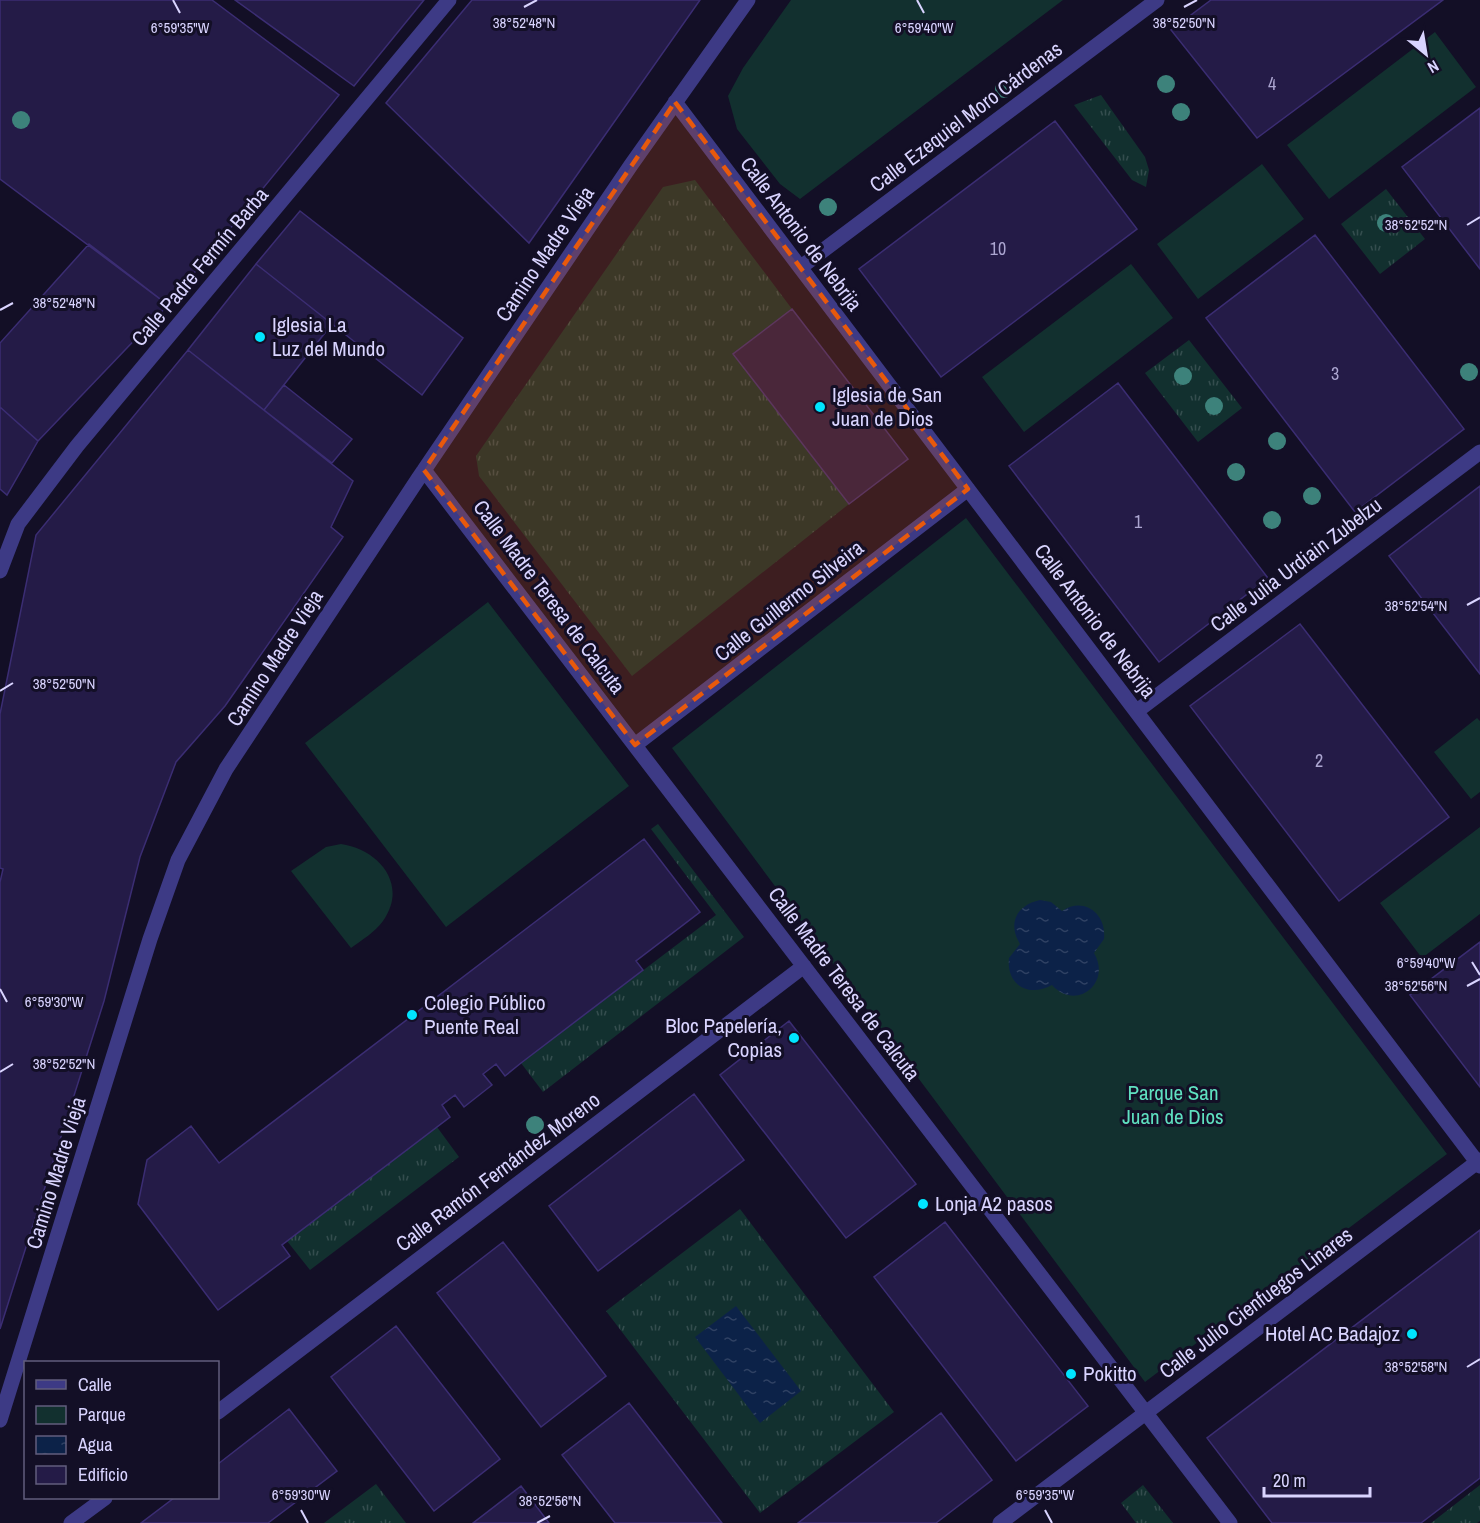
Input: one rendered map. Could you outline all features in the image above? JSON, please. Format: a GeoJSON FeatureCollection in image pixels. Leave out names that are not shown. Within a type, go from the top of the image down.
{"type":"FeatureCollection","features":[{"type":"Feature","properties":{"kind":"street","name":"Calle Padre Fermín Barba"},"geometry":{"type":"LineString","coordinates":[[0,571],[18,524],[77,446],[449,0]]}},
{"type":"Feature","properties":{"kind":"street","name":"Camino Madre Vieja"},"geometry":{"type":"LineString","coordinates":[[0,1420],[150,939],[178,860],[226,769],[424,470],[675,102],[748,0]]}},
{"type":"Feature","properties":{"kind":"street","name":"Calle Ezequiel Moro Cárdenas"},"geometry":{"type":"LineString","coordinates":[[801,267],[1157,0]]}},
{"type":"Feature","properties":{"kind":"street","name":"Calle Antonio de Nebrija"},"geometry":{"type":"LineString","coordinates":[[675,102],[1479,1163]]}},
{"type":"Feature","properties":{"kind":"street","name":"Calle Julia Urdiain Zubelzu"},"geometry":{"type":"LineString","coordinates":[[1137,711],[1480,452]]}},
{"type":"Feature","properties":{"kind":"street","name":"Calle Madre Teresa de Calcuta"},"geometry":{"type":"LineString","coordinates":[[424,470],[1230,1523]]}},
{"type":"Feature","properties":{"kind":"street","name":"Calle Guillermo Silveira"},"geometry":{"type":"LineString","coordinates":[[635,745],[968,489]]}},
{"type":"Feature","properties":{"kind":"street","name":"Calle Ramón Fernández Moreno"},"geometry":{"type":"LineString","coordinates":[[219,1411],[804,966]]}},
{"type":"Feature","properties":{"kind":"street","name":"Calle Julio Cienfuegos Linares"},"geometry":{"type":"LineString","coordinates":[[1000,1523],[1479,1163]]}},
{"type":"Feature","properties":{"kind":"street"},"geometry":{"type":"LineString","coordinates":[[71,1523],[102,1499]]}},
{"type":"Feature","properties":{"kind":"highlighted area"},"geometry":{"type":"Polygon","coordinates":[[[675,102],[968,489],[635,745],[424,470],[675,102]]]}},
{"type":"Feature","properties":{"kind":"green space"},"geometry":{"type":"Polygon","coordinates":[[[791,0],[1063,0],[800,199],[780,184],[737,129],[728,96],[743,68],[791,0]]]}},
{"type":"Feature","properties":{"kind":"green space"},"geometry":{"type":"Polygon","coordinates":[[[1435,32],[1476,87],[1329,199],[1287,145],[1435,32]]]}},
{"type":"Feature","properties":{"kind":"green space"},"geometry":{"type":"Polygon","coordinates":[[[1101,95],[1145,157],[1149,170],[1146,187],[1132,180],[1074,105],[1101,95]]]}},
{"type":"Feature","properties":{"kind":"green space"},"geometry":{"type":"Polygon","coordinates":[[[1262,164],[1304,219],[1198,299],[1157,244],[1262,164]]]}},
{"type":"Feature","properties":{"kind":"green space"},"geometry":{"type":"Polygon","coordinates":[[[695,180],[792,309],[734,355],[849,504],[632,676],[479,476],[476,456],[663,187],[695,180]]]}},
{"type":"Feature","properties":{"kind":"green space"},"geometry":{"type":"Polygon","coordinates":[[[1386,189],[1425,239],[1380,274],[1341,224],[1386,189]]]}},
{"type":"Feature","properties":{"kind":"green space"},"geometry":{"type":"Polygon","coordinates":[[[1131,264],[1173,318],[1024,432],[982,377],[1131,264]]]}},
{"type":"Feature","properties":{"kind":"green space"},"geometry":{"type":"Polygon","coordinates":[[[1189,340],[1242,408],[1198,442],[1145,373],[1189,340]]]}},
{"type":"Feature","properties":{"kind":"green space","name":"Parque San Juan de Dios"},"geometry":{"type":"Polygon","coordinates":[[[966,518],[1447,1154],[1145,1382],[672,748],[966,518]]]}},
{"type":"Feature","properties":{"kind":"green space"},"geometry":{"type":"Polygon","coordinates":[[[488,602],[629,786],[446,927],[305,743],[488,602]]]}},
{"type":"Feature","properties":{"kind":"green space"},"geometry":{"type":"Polygon","coordinates":[[[1477,718],[1480,721],[1480,792],[1471,799],[1434,752],[1477,718]]]}},
{"type":"Feature","properties":{"kind":"green space"},"geometry":{"type":"Polygon","coordinates":[[[658,824],[744,937],[543,1092],[521,1063],[716,915],[651,829],[658,824]]]}},
{"type":"Feature","properties":{"kind":"green space"},"geometry":{"type":"Polygon","coordinates":[[[1480,827],[1480,914],[1422,958],[1380,903],[1480,827]]]}},
{"type":"Feature","properties":{"kind":"green space"},"geometry":{"type":"Polygon","coordinates":[[[341,844],[367,853],[377,861],[386,870],[393,894],[383,921],[351,948],[291,871],[326,847],[341,844]]]}},
{"type":"Feature","properties":{"kind":"green space"},"geometry":{"type":"Polygon","coordinates":[[[437,1127],[459,1157],[310,1270],[287,1241],[437,1127]]]}},
{"type":"Feature","properties":{"kind":"green space"},"geometry":{"type":"Polygon","coordinates":[[[740,1209],[894,1412],[760,1513],[606,1311],[740,1209]]]}},
{"type":"Feature","properties":{"kind":"green space"},"geometry":{"type":"Polygon","coordinates":[[[376,1484],[406,1523],[324,1523],[376,1484]]]}},
{"type":"Feature","properties":{"kind":"green space"},"geometry":{"type":"Polygon","coordinates":[[[1143,1485],[1173,1523],[1136,1523],[1121,1503],[1143,1485]]]}},
{"type":"Feature","properties":{"kind":"green space"},"geometry":{"type":"Polygon","coordinates":[[[1480,1485],[1480,1521],[1477,1523],[1431,1523],[1480,1485]]]}},
{"type":"Feature","properties":{"kind":"water"},"geometry":{"type":"Polygon","coordinates":[[[1040,900],[1051,902],[1062,911],[1070,907],[1086,907],[1098,915],[1102,922],[1104,939],[1094,953],[1098,964],[1098,974],[1095,983],[1081,995],[1071,996],[1061,993],[1052,985],[1043,989],[1027,989],[1015,982],[1011,975],[1009,958],[1020,944],[1014,929],[1016,916],[1025,906],[1040,900]]]}},
{"type":"Feature","properties":{"kind":"water"},"geometry":{"type":"Polygon","coordinates":[[[736,1306],[801,1391],[760,1423],[695,1337],[736,1306]]]}},
{"type":"Feature","properties":{"kind":"building"},"geometry":{"type":"Polygon","coordinates":[[[0,0],[212,0],[339,95],[168,305],[0,179],[0,0]]]}},
{"type":"Feature","properties":{"kind":"building"},"geometry":{"type":"Polygon","coordinates":[[[235,0],[424,0],[354,86],[235,0]]]}},
{"type":"Feature","properties":{"kind":"building"},"geometry":{"type":"Polygon","coordinates":[[[472,0],[700,0],[529,243],[386,103],[472,0]]]}},
{"type":"Feature","properties":{"kind":"building"},"geometry":{"type":"Polygon","coordinates":[[[1211,0],[1443,0],[1257,138],[1171,30],[1211,0]]]}},
{"type":"Feature","properties":{"kind":"building"},"geometry":{"type":"Polygon","coordinates":[[[1480,108],[1480,269],[1402,167],[1480,108]]]}},
{"type":"Feature","properties":{"kind":"building"},"geometry":{"type":"Polygon","coordinates":[[[1055,121],[1137,229],[941,377],[859,269],[1055,121]]]}},
{"type":"Feature","properties":{"kind":"building"},"geometry":{"type":"Polygon","coordinates":[[[300,211],[463,338],[422,395],[256,264],[300,211]]]}},
{"type":"Feature","properties":{"kind":"building"},"geometry":{"type":"Polygon","coordinates":[[[1315,235],[1464,429],[1355,512],[1206,318],[1315,235]]]}},
{"type":"Feature","properties":{"kind":"building"},"geometry":{"type":"Polygon","coordinates":[[[89,244],[168,305],[38,441],[0,407],[0,343],[89,244]]]}},
{"type":"Feature","properties":{"kind":"building","name":"Iglesia La Luz del Mundo"},"geometry":{"type":"Polygon","coordinates":[[[256,264],[332,324],[264,410],[188,350],[256,264]]]}},
{"type":"Feature","properties":{"kind":"building","name":"Iglesia de San Juan de Dios"},"geometry":{"type":"Polygon","coordinates":[[[792,309],[908,459],[849,504],[733,354],[792,309]]]}},
{"type":"Feature","properties":{"kind":"building"},"geometry":{"type":"Polygon","coordinates":[[[188,350],[353,481],[331,527],[343,537],[225,706],[176,762],[140,857],[104,1001],[0,1329],[0,882],[3,869],[0,868],[0,714],[36,535],[188,350]]]}},
{"type":"Feature","properties":{"kind":"building"},"geometry":{"type":"Polygon","coordinates":[[[1118,383],[1268,578],[1159,662],[1009,466],[1118,383]]]}},
{"type":"Feature","properties":{"kind":"building"},"geometry":{"type":"Polygon","coordinates":[[[284,385],[352,439],[332,463],[264,410],[284,385]]]}},
{"type":"Feature","properties":{"kind":"building"},"geometry":{"type":"Polygon","coordinates":[[[0,407],[38,441],[7,495],[0,489],[0,407]]]}},
{"type":"Feature","properties":{"kind":"building"},"geometry":{"type":"Polygon","coordinates":[[[1480,486],[1480,674],[1389,556],[1480,486]]]}},
{"type":"Feature","properties":{"kind":"building"},"geometry":{"type":"Polygon","coordinates":[[[1300,624],[1449,817],[1339,901],[1190,706],[1300,624]]]}},
{"type":"Feature","properties":{"kind":"building"},"geometry":{"type":"Polygon","coordinates":[[[644,839],[700,912],[636,961],[643,970],[505,1076],[496,1064],[483,1074],[492,1085],[464,1107],[455,1095],[442,1105],[450,1117],[282,1245],[290,1256],[218,1310],[138,1204],[147,1160],[191,1126],[219,1163],[644,839]]]}},
{"type":"Feature","properties":{"kind":"building"},"geometry":{"type":"Polygon","coordinates":[[[1480,942],[1480,1087],[1410,995],[1480,942]]]}},
{"type":"Feature","properties":{"kind":"building"},"geometry":{"type":"Polygon","coordinates":[[[789,1021],[916,1184],[846,1238],[720,1075],[789,1021]]]}},
{"type":"Feature","properties":{"kind":"building"},"geometry":{"type":"Polygon","coordinates":[[[694,1094],[744,1160],[598,1271],[549,1206],[694,1094]]]}},
{"type":"Feature","properties":{"kind":"building"},"geometry":{"type":"Polygon","coordinates":[[[945,1222],[1088,1406],[1016,1461],[874,1277],[945,1222]]]}},
{"type":"Feature","properties":{"kind":"building","name":"Hotel AC Badajoz"},"geometry":{"type":"Polygon","coordinates":[[[1480,1230],[1480,1478],[1421,1523],[1272,1523],[1207,1438],[1480,1230]]]}},
{"type":"Feature","properties":{"kind":"building"},"geometry":{"type":"Polygon","coordinates":[[[503,1242],[606,1376],[541,1427],[437,1293],[503,1242]]]}},
{"type":"Feature","properties":{"kind":"building"},"geometry":{"type":"Polygon","coordinates":[[[396,1326],[500,1459],[434,1511],[331,1377],[396,1326]]]}},
{"type":"Feature","properties":{"kind":"building"},"geometry":{"type":"Polygon","coordinates":[[[629,1403],[722,1523],[615,1523],[562,1455],[629,1403]]]}},
{"type":"Feature","properties":{"kind":"building"},"geometry":{"type":"Polygon","coordinates":[[[289,1409],[337,1471],[268,1523],[141,1523],[173,1499],[219,1499],[219,1463],[289,1409]]]}},
{"type":"Feature","properties":{"kind":"building"},"geometry":{"type":"Polygon","coordinates":[[[941,1413],[992,1480],[936,1523],[798,1523],[941,1413]]]}},
{"type":"Feature","properties":{"kind":"building"},"geometry":{"type":"Polygon","coordinates":[[[521,1486],[549,1523],[473,1523],[521,1486]]]}},
{"type":"Feature","properties":{"kind":"place","name":"Iglesia La Luz del Mundo"},"geometry":{"type":"Point","coordinates":[260,337]}},
{"type":"Feature","properties":{"kind":"place","name":"Iglesia de San Juan de Dios"},"geometry":{"type":"Point","coordinates":[820,407]}},
{"type":"Feature","properties":{"kind":"place","name":"Colegio Público Puente Real"},"geometry":{"type":"Point","coordinates":[412,1015]}},
{"type":"Feature","properties":{"kind":"place","name":"Bloc Papelería, Copias"},"geometry":{"type":"Point","coordinates":[794,1038]}},
{"type":"Feature","properties":{"kind":"place","name":"Lonja A2 pasos"},"geometry":{"type":"Point","coordinates":[923,1204]}},
{"type":"Feature","properties":{"kind":"place","name":"Hotel AC Badajoz"},"geometry":{"type":"Point","coordinates":[1412,1334]}},
{"type":"Feature","properties":{"kind":"place","name":"Pokitto"},"geometry":{"type":"Point","coordinates":[1071,1374]}}]}
